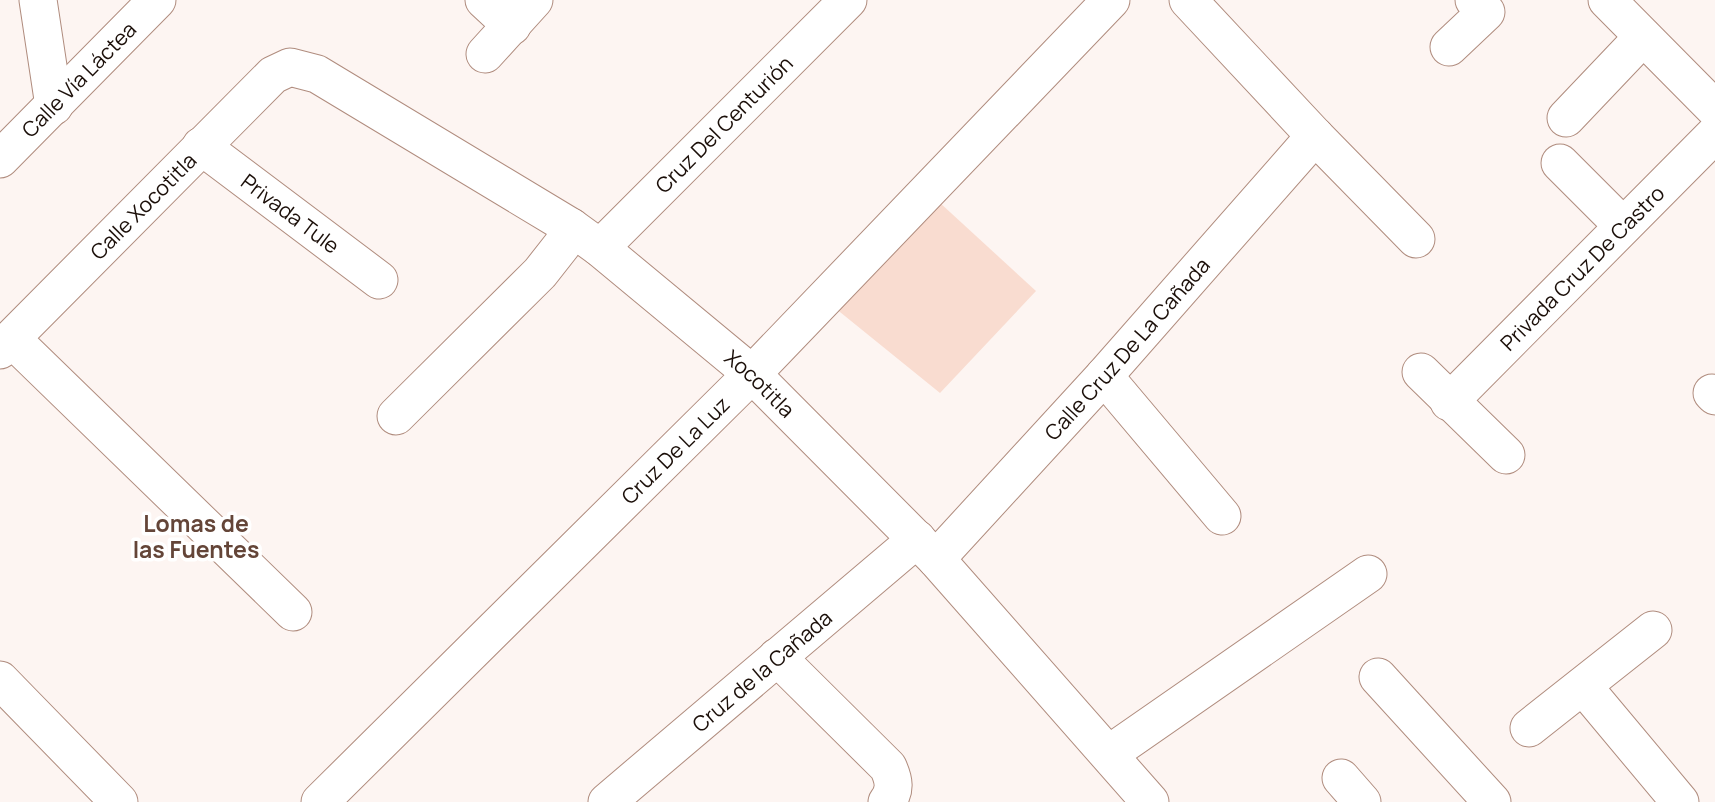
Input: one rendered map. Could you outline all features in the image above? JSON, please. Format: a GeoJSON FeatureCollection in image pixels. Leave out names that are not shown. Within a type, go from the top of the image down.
{"type":"FeatureCollection","features":[{"type":"Feature","properties":{"kind":"street"},"geometry":{"type":"LineString","coordinates":[[38,0],[54,106]]}},
{"type":"Feature","properties":{"kind":"street","name":"Calle Vía Láctea"},"geometry":{"type":"LineString","coordinates":[[0,159],[157,0]]}},
{"type":"Feature","properties":{"kind":"street"},"geometry":{"type":"LineString","coordinates":[[484,0],[523,13],[485,54]]}},
{"type":"Feature","properties":{"kind":"street","name":"Cruz Del Centurión"},"geometry":{"type":"LineString","coordinates":[[396,416],[540,273],[562,245],[586,237],[848,0]]}},
{"type":"Feature","properties":{"kind":"street","name":"Cruz De La Luz"},"geometry":{"type":"LineString","coordinates":[[320,802],[752,374],[1111,0]]}},
{"type":"Feature","properties":{"kind":"street"},"geometry":{"type":"LineString","coordinates":[[1188,0],[1416,239]]}},
{"type":"Feature","properties":{"kind":"street"},"geometry":{"type":"LineString","coordinates":[[1449,47],[1486,12],[1474,0]]}},
{"type":"Feature","properties":{"kind":"street"},"geometry":{"type":"LineString","coordinates":[[1607,0],[1643,37],[1712,99]]}},
{"type":"Feature","properties":{"kind":"street"},"geometry":{"type":"LineString","coordinates":[[1566,118],[1643,37]]}},
{"type":"Feature","properties":{"kind":"street","name":"Xocotitla"},"geometry":{"type":"LineString","coordinates":[[290,67],[317,74],[586,237],[752,374],[926,549],[1150,802]]}},
{"type":"Feature","properties":{"kind":"street","name":"Calle Xocotitla"},"geometry":{"type":"LineString","coordinates":[[6,345],[201,146],[274,75],[290,67]]}},
{"type":"Feature","properties":{"kind":"street","name":"Privada Cruz De Castro"},"geometry":{"type":"LineString","coordinates":[[1449,402],[1715,134]]}},
{"type":"Feature","properties":{"kind":"street","name":"Calle Cruz De La Cañada"},"geometry":{"type":"LineString","coordinates":[[926,549],[1104,376],[1315,136]]}},
{"type":"Feature","properties":{"kind":"street","name":"Privada Tule"},"geometry":{"type":"LineString","coordinates":[[201,146],[379,280]]}},
{"type":"Feature","properties":{"kind":"street"},"geometry":{"type":"LineString","coordinates":[[1560,163],[1623,226]]}},
{"type":"Feature","properties":{"kind":"street"},"geometry":{"type":"LineString","coordinates":[[6,345],[293,612]]}},
{"type":"Feature","properties":{"kind":"street"},"geometry":{"type":"LineString","coordinates":[[1421,372],[1506,455]]}},
{"type":"Feature","properties":{"kind":"street"},"geometry":{"type":"LineString","coordinates":[[1104,376],[1222,516]]}},
{"type":"Feature","properties":{"kind":"street","name":"Cruz de la Cañada"},"geometry":{"type":"LineString","coordinates":[[607,802],[777,657],[926,549]]}},
{"type":"Feature","properties":{"kind":"street"},"geometry":{"type":"LineString","coordinates":[[1109,754],[1368,574]]}},
{"type":"Feature","properties":{"kind":"street"},"geometry":{"type":"LineString","coordinates":[[1529,729],[1653,630]]}},
{"type":"Feature","properties":{"kind":"street"},"geometry":{"type":"LineString","coordinates":[[777,657],[888,767],[894,780],[893,794],[887,802]]}},
{"type":"Feature","properties":{"kind":"street"},"geometry":{"type":"LineString","coordinates":[[1378,677],[1492,802]]}},
{"type":"Feature","properties":{"kind":"street"},"geometry":{"type":"LineString","coordinates":[[0,680],[119,802]]}},
{"type":"Feature","properties":{"kind":"street"},"geometry":{"type":"LineString","coordinates":[[1583,686],[1680,802]]}},
{"type":"Feature","properties":{"kind":"shaded area"},"geometry":{"type":"Polygon","coordinates":[[[939,202],[1036,291],[940,393],[835,308],[939,202]]]}},
{"type":"Feature","properties":{"kind":"district","name":"Lomas de las Fuentes"},"geometry":{"type":"Point","coordinates":[196,536]}}]}
